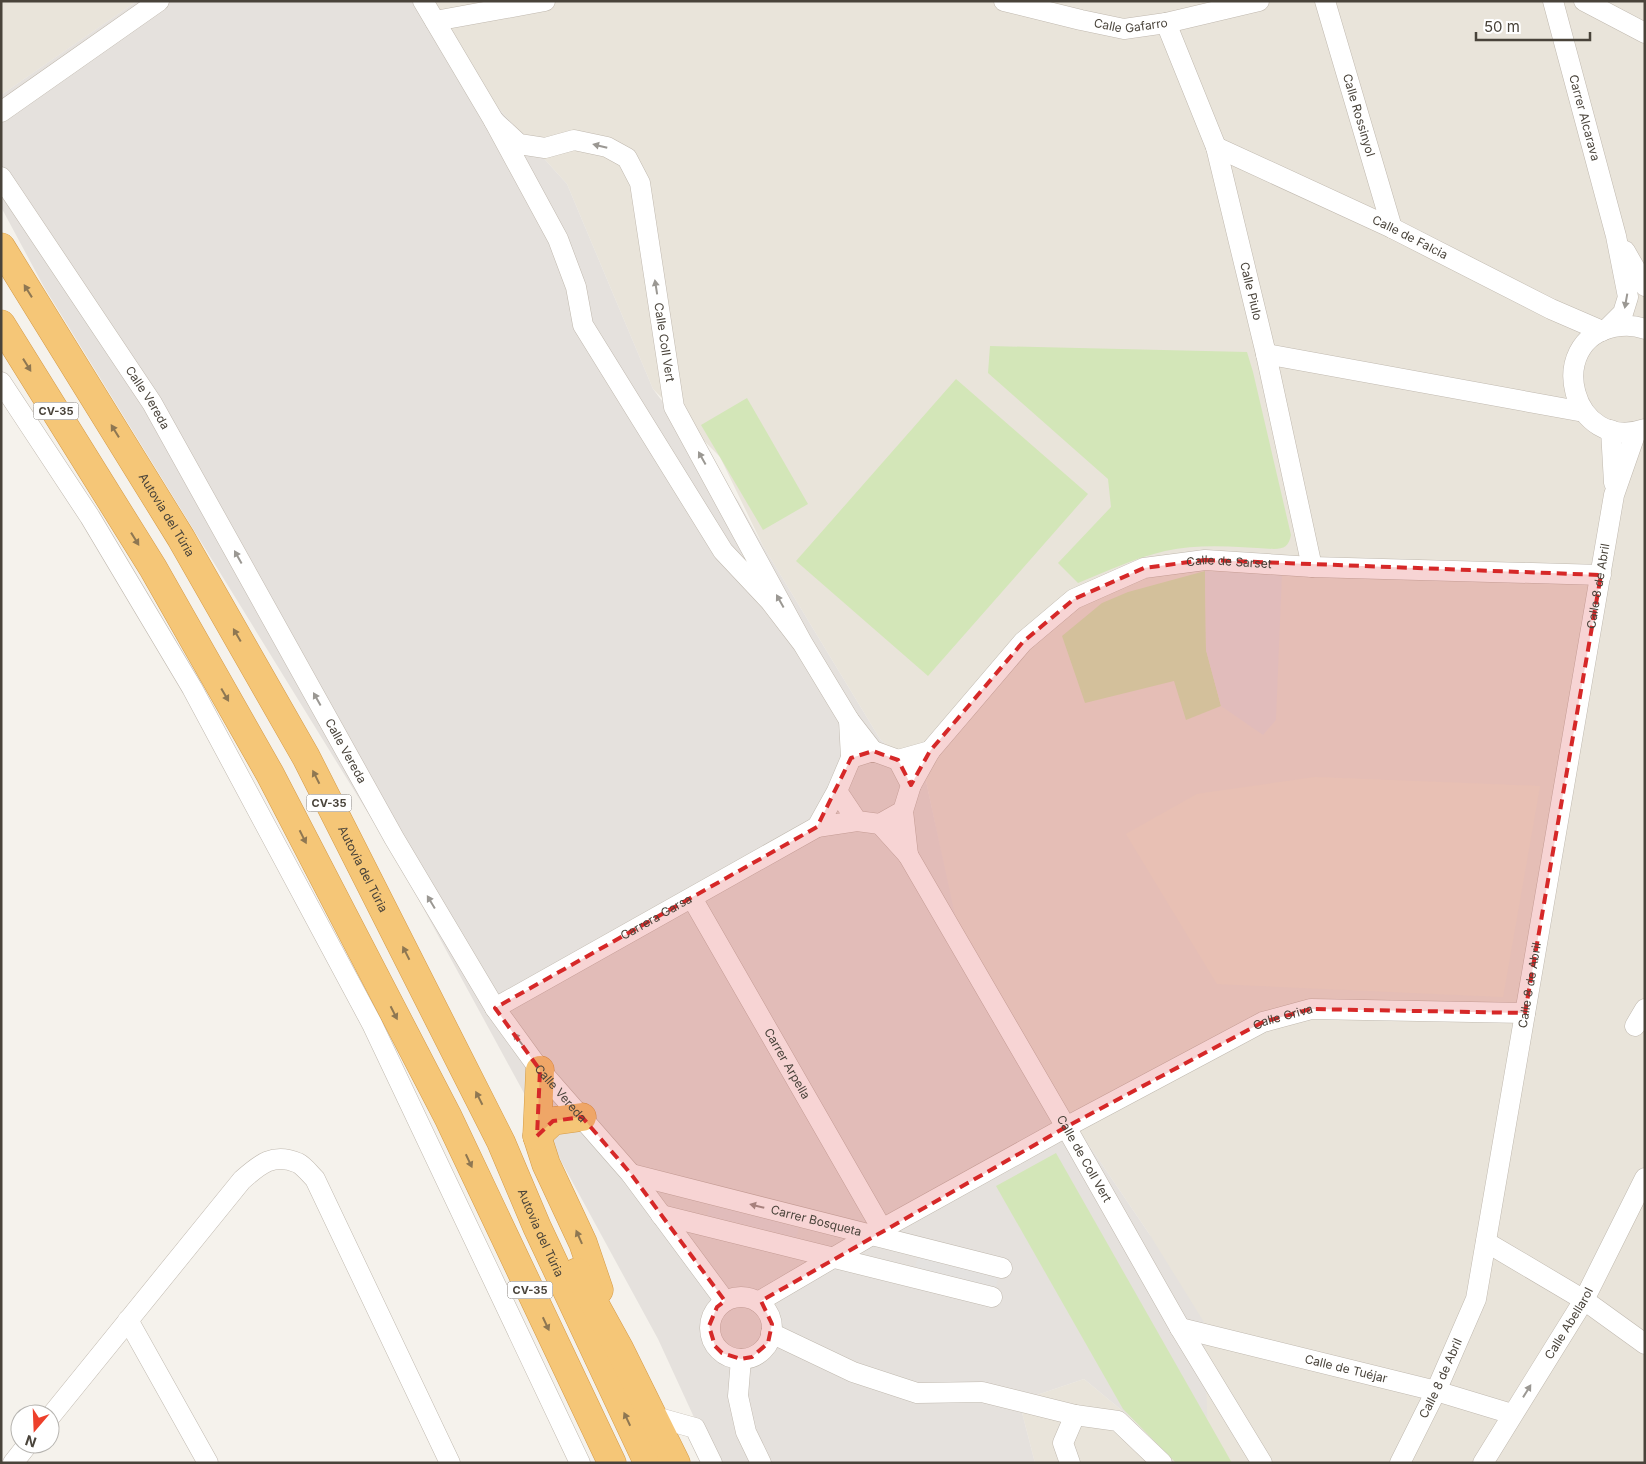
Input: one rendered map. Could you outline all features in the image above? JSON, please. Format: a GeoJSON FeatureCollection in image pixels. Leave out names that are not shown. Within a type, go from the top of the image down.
{"type":"FeatureCollection","features":[{"type":"Feature","properties":{"kind":"highway","name":"Autovia del Túria"},"geometry":{"type":"LineString","coordinates":[[1,247],[182,538],[306,757],[501,1142],[537,1227],[648,1463]]}},
{"type":"Feature","properties":{"kind":"highway","name":"CV-35"},"geometry":{"type":"LineString","coordinates":[[1,324],[153,568],[270,774],[448,1117],[612,1463]]}},
{"type":"Feature","properties":{"kind":"highway"},"geometry":{"type":"LineString","coordinates":[[540,1070],[537,1136],[546,1164],[582,1243],[619,1348]]}},
{"type":"Feature","properties":{"kind":"highway"},"geometry":{"type":"LineString","coordinates":[[537,1136],[553,1121],[582,1117]]}},
{"type":"Feature","properties":{"kind":"highway"},"geometry":{"type":"LineString","coordinates":[[501,1142],[540,1194],[573,1266],[619,1348],[676,1463]]}},
{"type":"Feature","properties":{"kind":"street"},"geometry":{"type":"LineString","coordinates":[[1,112],[159,1]]}},
{"type":"Feature","properties":{"kind":"street","name":"Calle Coll Vert"},"geometry":{"type":"LineString","coordinates":[[423,1],[494,121],[558,239],[576,287],[583,325],[723,551],[770,602],[803,644]]}},
{"type":"Feature","properties":{"kind":"street"},"geometry":{"type":"LineString","coordinates":[[434,20],[545,1]]}},
{"type":"Feature","properties":{"kind":"street","name":"Calle Gafarro"},"geometry":{"type":"LineString","coordinates":[[1004,1],[1081,20],[1124,28],[1166,23],[1259,1]]}},
{"type":"Feature","properties":{"kind":"street","name":"Calle Rossinyol"},"geometry":{"type":"LineString","coordinates":[[1325,1],[1392,228]]}},
{"type":"Feature","properties":{"kind":"street","name":"Carrer Alcarava"},"geometry":{"type":"LineString","coordinates":[[1552,1],[1616,236],[1628,297],[1623,313],[1584,346],[1576,361],[1572,379],[1575,396],[1584,412]]}},
{"type":"Feature","properties":{"kind":"street"},"geometry":{"type":"LineString","coordinates":[[1595,4],[1645,33]]}},
{"type":"Feature","properties":{"kind":"street","name":"Calle Piulo"},"geometry":{"type":"LineString","coordinates":[[1166,23],[1216,146],[1266,354],[1312,566]]}},
{"type":"Feature","properties":{"kind":"street","name":"Calle Coll Vert"},"geometry":{"type":"LineString","coordinates":[[494,121],[518,144],[545,148],[574,140],[607,147],[627,158],[640,183],[674,407],[803,644],[849,720],[873,751]]}},
{"type":"Feature","properties":{"kind":"street","name":"Calle de Falcia"},"geometry":{"type":"LineString","coordinates":[[1216,146],[1392,228],[1552,309],[1605,330]]}},
{"type":"Feature","properties":{"kind":"street","name":"Calle Vereda"},"geometry":{"type":"LineString","coordinates":[[1,178],[152,403],[394,838],[495,1008],[540,1070],[631,1174],[725,1300]]}},
{"type":"Feature","properties":{"kind":"street","name":"Carrer Alcarava"},"geometry":{"type":"LineString","coordinates":[[1616,236],[1645,286]]}},
{"type":"Feature","properties":{"kind":"street"},"geometry":{"type":"LineString","coordinates":[[1605,330],[1624,325],[1645,329]]}},
{"type":"Feature","properties":{"kind":"street"},"geometry":{"type":"LineString","coordinates":[[1266,354],[1584,412],[1596,423],[1611,430],[1623,432],[1640,430]]}},
{"type":"Feature","properties":{"kind":"street"},"geometry":{"type":"LineString","coordinates":[[1,382],[90,517],[192,688],[372,1024],[580,1463]]}},
{"type":"Feature","properties":{"kind":"street","name":"Calle 8 de Abril"},"geometry":{"type":"LineString","coordinates":[[1400,1463],[1436,1392],[1476,1299],[1614,496],[1611,430]]}},
{"type":"Feature","properties":{"kind":"street","name":"Calle 8 de Abril"},"geometry":{"type":"LineString","coordinates":[[1614,496],[1640,430]]}},
{"type":"Feature","properties":{"kind":"street","name":"Calle de Sarset"},"geometry":{"type":"LineString","coordinates":[[911,785],[930,751],[1023,642],[1074,599],[1144,568],[1205,560],[1312,566],[1601,575]]}},
{"type":"Feature","properties":{"kind":"street","name":"Calle Coll Vert"},"geometry":{"type":"LineString","coordinates":[[849,720],[852,758]]}},
{"type":"Feature","properties":{"kind":"street"},"geometry":{"type":"LineString","coordinates":[[818,827],[852,758],[873,751],[898,760],[930,751]]}},
{"type":"Feature","properties":{"kind":"street"},"geometry":{"type":"LineString","coordinates":[[837,791],[857,821],[880,824],[903,811],[911,785],[898,760]]}},
{"type":"Feature","properties":{"kind":"street","name":"Calle de Coll Vert"},"geometry":{"type":"LineString","coordinates":[[903,811],[908,855]]}},
{"type":"Feature","properties":{"kind":"street","name":"Carrera Garsa"},"geometry":{"type":"LineString","coordinates":[[495,1008],[818,827],[857,821]]}},
{"type":"Feature","properties":{"kind":"street","name":"Calle de Coll Vert"},"geometry":{"type":"LineString","coordinates":[[880,824],[908,855],[1180,1328],[1262,1463]]}},
{"type":"Feature","properties":{"kind":"street","name":"Carrer Arpella"},"geometry":{"type":"LineString","coordinates":[[692,898],[877,1232]]}},
{"type":"Feature","properties":{"kind":"street","name":"Calle Griva"},"geometry":{"type":"LineString","coordinates":[[758,1302],[877,1232],[1066,1127],[1263,1022],[1311,1009],[1525,1013]]}},
{"type":"Feature","properties":{"kind":"street"},"geometry":{"type":"LineString","coordinates":[[1634,1026],[1645,1009]]}},
{"type":"Feature","properties":{"kind":"street"},"geometry":{"type":"LineString","coordinates":[[60,1405],[242,1180],[259,1164],[277,1158],[298,1163],[315,1179],[450,1463]]}},
{"type":"Feature","properties":{"kind":"street","name":"Carrer Bosqueta"},"geometry":{"type":"LineString","coordinates":[[631,1174],[877,1232],[1002,1268]]}},
{"type":"Feature","properties":{"kind":"street","name":"Calle Abellarol"},"geometry":{"type":"LineString","coordinates":[[1483,1463],[1584,1300],[1645,1178]]}},
{"type":"Feature","properties":{"kind":"street"},"geometry":{"type":"LineString","coordinates":[[661,1215],[992,1297]]}},
{"type":"Feature","properties":{"kind":"street"},"geometry":{"type":"LineString","coordinates":[[1486,1242],[1584,1300],[1645,1344]]}},
{"type":"Feature","properties":{"kind":"street"},"geometry":{"type":"LineString","coordinates":[[742,1297],[758,1302],[765,1308],[769,1316],[772,1333],[768,1343],[752,1357],[731,1358],[722,1353],[715,1346],[710,1336],[709,1326],[717,1307],[725,1300],[742,1297]]}},
{"type":"Feature","properties":{"kind":"street"},"geometry":{"type":"LineString","coordinates":[[128,1320],[208,1463]]}},
{"type":"Feature","properties":{"kind":"street","name":"Calle de Tuéjar"},"geometry":{"type":"LineString","coordinates":[[1180,1328],[1436,1392],[1512,1414]]}},
{"type":"Feature","properties":{"kind":"street"},"geometry":{"type":"LineString","coordinates":[[772,1333],[853,1372],[917,1393],[982,1392],[1075,1415],[1118,1421],[1162,1463]]}},
{"type":"Feature","properties":{"kind":"street"},"geometry":{"type":"LineString","coordinates":[[741,1359],[738,1396],[746,1432],[761,1463]]}},
{"type":"Feature","properties":{"kind":"street"},"geometry":{"type":"LineString","coordinates":[[1070,1463],[1063,1443],[1075,1415]]}},
{"type":"Feature","properties":{"kind":"street"},"geometry":{"type":"LineString","coordinates":[[652,1416],[695,1428],[712,1463]]}},
{"type":"Feature","properties":{"kind":"highlighted area"},"geometry":{"type":"Polygon","coordinates":[[[1205,560],[1601,575],[1525,1013],[1311,1009],[1263,1022],[1066,1127],[761,1301],[772,1324],[768,1343],[752,1357],[741,1359],[722,1353],[715,1346],[709,1326],[717,1307],[725,1301],[631,1174],[582,1117],[553,1121],[537,1136],[540,1070],[495,1008],[817,827],[851,758],[873,751],[898,760],[911,785],[930,751],[1023,642],[1074,599],[1144,568],[1205,560]]]}},
{"type":"Feature","properties":{"kind":"shaded area"},"geometry":{"type":"Polygon","coordinates":[[[1,1],[137,1],[1,95],[1,1]]]}},
{"type":"Feature","properties":{"kind":"shaded area"},"geometry":{"type":"Polygon","coordinates":[[[137,1],[425,1],[445,49],[567,184],[653,389],[738,501],[763,546],[880,739],[926,781],[962,948],[1080,1132],[1150,1235],[1204,1322],[1208,1438],[1184,1462],[1084,1379],[1019,1401],[1035,1463],[715,1463],[658,1339],[397,860],[44,287],[1,207],[1,95],[137,1]]]}},
{"type":"Feature","properties":{"kind":"shaded area"},"geometry":{"type":"Polygon","coordinates":[[[425,1],[1645,1],[1645,1463],[1035,1463],[1019,1401],[1084,1379],[1184,1462],[1150,1235],[1080,1132],[961,948],[926,781],[880,739],[763,546],[720,457],[653,389],[567,184],[445,49],[425,1]]]}},
{"type":"Feature","properties":{"kind":"shaded area"},"geometry":{"type":"Polygon","coordinates":[[[1205,571],[1282,574],[1276,720],[1263,735],[1221,706],[1206,650],[1205,571]]]}},
{"type":"Feature","properties":{"kind":"shaded area"},"geometry":{"type":"Polygon","coordinates":[[[1315,777],[1540,786],[1503,997],[1217,984],[1126,834],[1197,794],[1315,777]]]}},
{"type":"Feature","properties":{"kind":"shaded area"},"geometry":{"type":"Polygon","coordinates":[[[712,1198],[801,1221],[795,1242],[706,1219],[712,1198]]]}},
{"type":"Feature","properties":{"kind":"shaded area"},"geometry":{"type":"Polygon","coordinates":[[[920,1251],[999,1272],[995,1293],[913,1272],[920,1251]]]}},
{"type":"Feature","properties":{"kind":"green space"},"geometry":{"type":"Polygon","coordinates":[[[990,346],[1247,352],[1291,535],[1289,542],[1278,549],[1206,546],[1165,551],[1132,561],[1078,583],[1058,563],[1111,507],[1108,479],[988,373],[990,346]]]}},
{"type":"Feature","properties":{"kind":"green space"},"geometry":{"type":"Polygon","coordinates":[[[956,379],[1088,494],[928,676],[796,561],[956,379]]]}},
{"type":"Feature","properties":{"kind":"green space"},"geometry":{"type":"Polygon","coordinates":[[[747,398],[808,504],[763,530],[701,425],[747,398]]]}},
{"type":"Feature","properties":{"kind":"green space"},"geometry":{"type":"Polygon","coordinates":[[[1205,571],[1206,650],[1221,706],[1186,720],[1174,681],[1085,703],[1062,636],[1102,603],[1128,592],[1205,571]]]}},
{"type":"Feature","properties":{"kind":"green space"},"geometry":{"type":"Polygon","coordinates":[[[1056,1153],[1232,1463],[1176,1463],[1123,1409],[996,1186],[1056,1153]]]}}]}
